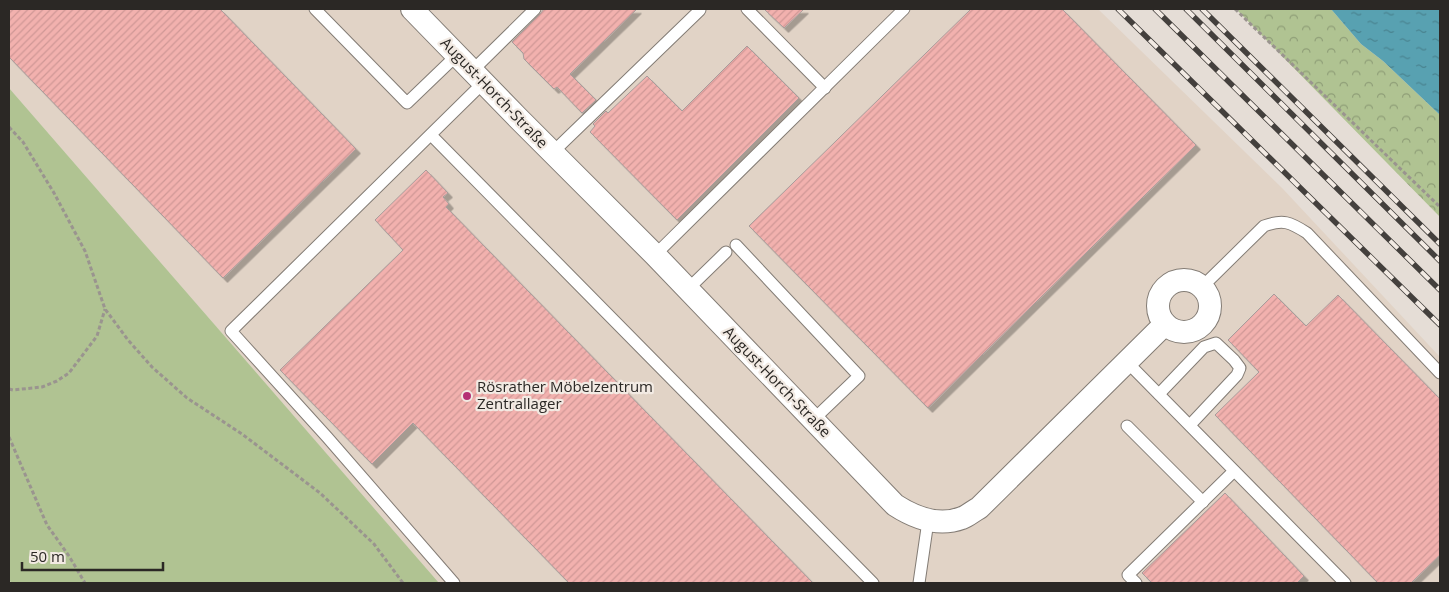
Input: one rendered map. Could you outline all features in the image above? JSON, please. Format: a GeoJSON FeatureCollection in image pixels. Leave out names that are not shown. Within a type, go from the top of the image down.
{"type":"FeatureCollection","features":[{"type":"Feature","properties":{"kind":"street","name":"August-Horch-Straße"},"geometry":{"type":"LineString","coordinates":[[412,9],[552,153],[655,254],[895,505],[910,514],[928,521],[947,521],[962,518],[979,508],[1165,324]]}},
{"type":"Feature","properties":{"kind":"street"},"geometry":{"type":"LineString","coordinates":[[1186,280],[1195,282],[1202,287],[1208,294],[1210,301],[1208,318],[1203,324],[1188,332],[1172,329],[1165,324],[1158,308],[1159,299],[1169,284],[1186,280]]}},
{"type":"Feature","properties":{"kind":"lane"},"geometry":{"type":"LineString","coordinates":[[315,9],[407,103],[457,55]]}},
{"type":"Feature","properties":{"kind":"lane"},"geometry":{"type":"LineString","coordinates":[[454,583],[327,436],[231,331],[431,135],[535,9]]}},
{"type":"Feature","properties":{"kind":"lane"},"geometry":{"type":"LineString","coordinates":[[747,9],[825,88]]}},
{"type":"Feature","properties":{"kind":"lane"},"geometry":{"type":"LineString","coordinates":[[655,254],[904,9]]}},
{"type":"Feature","properties":{"kind":"lane"},"geometry":{"type":"LineString","coordinates":[[552,153],[700,10]]}},
{"type":"Feature","properties":{"kind":"lane"},"geometry":{"type":"LineString","coordinates":[[431,135],[873,583]]}},
{"type":"Feature","properties":{"kind":"lane"},"geometry":{"type":"LineString","coordinates":[[1202,287],[1264,226],[1277,221],[1292,223],[1307,232],[1440,373]]}},
{"type":"Feature","properties":{"kind":"lane"},"geometry":{"type":"LineString","coordinates":[[736,245],[859,376],[813,420]]}},
{"type":"Feature","properties":{"kind":"lane"},"geometry":{"type":"LineString","coordinates":[[688,289],[726,252]]}},
{"type":"Feature","properties":{"kind":"lane"},"geometry":{"type":"LineString","coordinates":[[1159,394],[1204,347],[1210,344],[1216,343],[1234,360],[1240,368],[1238,375],[1190,425]]}},
{"type":"Feature","properties":{"kind":"lane"},"geometry":{"type":"LineString","coordinates":[[1127,362],[1345,583]]}},
{"type":"Feature","properties":{"kind":"lane"},"geometry":{"type":"LineString","coordinates":[[1127,426],[1203,502]]}},
{"type":"Feature","properties":{"kind":"lane"},"geometry":{"type":"LineString","coordinates":[[1136,583],[1128,575],[1234,471]]}},
{"type":"Feature","properties":{"kind":"lane"},"geometry":{"type":"LineString","coordinates":[[919,583],[928,521]]}},
{"type":"Feature","properties":{"kind":"path"},"geometry":{"type":"LineString","coordinates":[[1235,9],[1440,208]]}},
{"type":"Feature","properties":{"kind":"path"},"geometry":{"type":"LineString","coordinates":[[9,127],[23,142],[54,193],[85,251],[105,309],[128,340],[152,367],[188,398],[242,434],[320,492],[374,544],[404,583]]}},
{"type":"Feature","properties":{"kind":"path"},"geometry":{"type":"LineString","coordinates":[[9,394],[11,390],[42,387],[57,381],[69,373],[97,336],[105,309]]}},
{"type":"Feature","properties":{"kind":"path"},"geometry":{"type":"LineString","coordinates":[[9,437],[46,525],[69,556],[85,583]]}},
{"type":"Feature","properties":{"kind":"shaded area"},"geometry":{"type":"Polygon","coordinates":[[[9,9],[1098,9],[1283,189],[1440,357],[1440,583],[439,583],[9,88],[9,9]]]}},
{"type":"Feature","properties":{"kind":"green space"},"geometry":{"type":"Polygon","coordinates":[[[1236,9],[1331,9],[1361,44],[1383,61],[1440,115],[1440,217],[1236,9]]]}},
{"type":"Feature","properties":{"kind":"green space"},"geometry":{"type":"Polygon","coordinates":[[[9,88],[439,583],[11,583],[9,579],[9,88]]]}},
{"type":"Feature","properties":{"kind":"water"},"geometry":{"type":"Polygon","coordinates":[[[1331,9],[1440,9],[1440,115],[1383,61],[1361,44],[1331,9]]]}},
{"type":"Feature","properties":{"kind":"building"},"geometry":{"type":"Polygon","coordinates":[[[9,9],[220,9],[356,149],[223,278],[9,57],[9,9]]]}},
{"type":"Feature","properties":{"kind":"building"},"geometry":{"type":"Polygon","coordinates":[[[544,9],[637,9],[570,74],[596,100],[582,113],[557,87],[554,89],[524,59],[523,53],[512,42],[544,9]]]}},
{"type":"Feature","properties":{"kind":"building"},"geometry":{"type":"Polygon","coordinates":[[[764,9],[804,9],[784,28],[764,9]]]}},
{"type":"Feature","properties":{"kind":"building"},"geometry":{"type":"Polygon","coordinates":[[[971,9],[1062,9],[1196,145],[928,408],[749,226],[971,9]]]}},
{"type":"Feature","properties":{"kind":"building"},"geometry":{"type":"Polygon","coordinates":[[[747,46],[799,98],[677,220],[590,132],[595,126],[593,124],[606,111],[608,113],[647,76],[682,111],[747,46]]]}},
{"type":"Feature","properties":{"kind":"building","name":"Rösrather Möbelzentrum Zentrallager"},"geometry":{"type":"Polygon","coordinates":[[[426,170],[448,193],[443,197],[449,204],[446,207],[813,583],[569,583],[413,423],[372,464],[280,370],[403,250],[375,220],[426,170]]]}},
{"type":"Feature","properties":{"kind":"building"},"geometry":{"type":"Polygon","coordinates":[[[1274,294],[1306,326],[1338,295],[1440,399],[1440,555],[1411,583],[1378,583],[1215,415],[1259,372],[1228,340],[1274,294]]]}},
{"type":"Feature","properties":{"kind":"building"},"geometry":{"type":"Polygon","coordinates":[[[1225,493],[1304,576],[1297,583],[1152,583],[1142,573],[1225,493]]]}},
{"type":"Feature","properties":{"kind":"railway"},"geometry":{"type":"LineString","coordinates":[[1118,9],[1440,325]]}},
{"type":"Feature","properties":{"kind":"railway"},"geometry":{"type":"LineString","coordinates":[[1155,9],[1440,290]]}},
{"type":"Feature","properties":{"kind":"railway"},"geometry":{"type":"LineString","coordinates":[[1186,9],[1440,261]]}},
{"type":"Feature","properties":{"kind":"railway"},"geometry":{"type":"LineString","coordinates":[[1202,9],[1440,244]]}},
{"type":"Feature","properties":{"kind":"place","name":"Rösrather Möbelzentrum Zentrallager"},"geometry":{"type":"Point","coordinates":[467,396]}}]}
